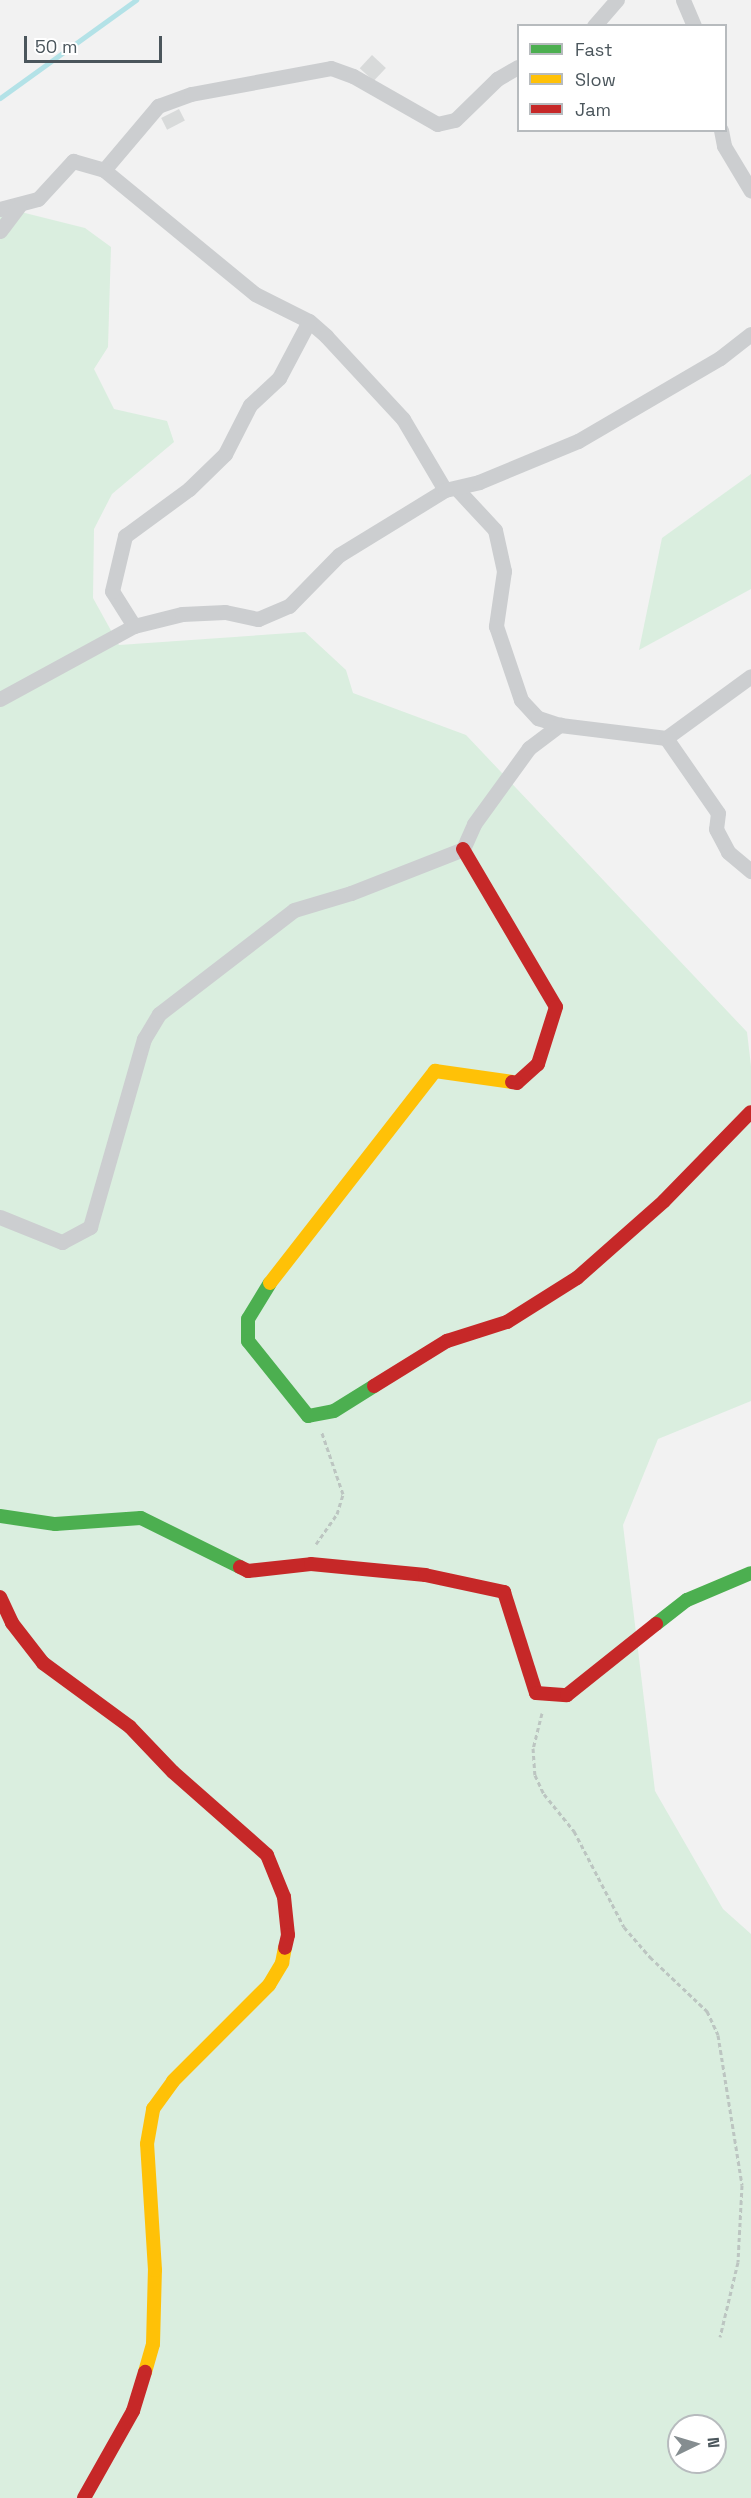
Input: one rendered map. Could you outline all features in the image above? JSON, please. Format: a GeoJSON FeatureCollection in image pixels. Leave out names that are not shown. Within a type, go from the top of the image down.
{"type":"FeatureCollection","features":[{"type":"Feature","properties":{"kind":"street"},"geometry":{"type":"LineString","coordinates":[[596,24],[617,0]]}},
{"type":"Feature","properties":{"kind":"street"},"geometry":{"type":"LineString","coordinates":[[683,0],[693,24]]}},
{"type":"Feature","properties":{"kind":"street"},"geometry":{"type":"LineString","coordinates":[[105,170],[158,106],[191,94],[331,68],[353,76],[437,124],[455,120],[497,79],[517,68]]}},
{"type":"Feature","properties":{"kind":"street"},"geometry":{"type":"LineString","coordinates":[[721,132],[724,146],[751,191]]}},
{"type":"Feature","properties":{"kind":"street"},"geometry":{"type":"LineString","coordinates":[[0,208],[19,206],[38,199],[73,161],[105,170],[255,294],[309,321],[403,419],[450,489],[495,530],[504,571],[496,627],[521,700],[538,718],[560,725],[666,738],[751,676]]}},
{"type":"Feature","properties":{"kind":"street"},"geometry":{"type":"LineString","coordinates":[[0,231],[19,206]]}},
{"type":"Feature","properties":{"kind":"street"},"geometry":{"type":"LineString","coordinates":[[134,626],[112,591],[124,536],[189,489],[225,454],[250,405],[279,378],[309,321]]}},
{"type":"Feature","properties":{"kind":"street"},"geometry":{"type":"LineString","coordinates":[[0,699],[134,626],[182,614],[225,612],[258,620],[289,606],[339,555],[450,489],[578,441],[720,358],[751,334]]}},
{"type":"Feature","properties":{"kind":"street"},"geometry":{"type":"LineString","coordinates":[[0,1218],[62,1242],[80,1235],[93,1218],[144,1039],[159,1014],[294,910],[351,893],[463,849],[474,824],[529,748],[560,725]]}},
{"type":"Feature","properties":{"kind":"street"},"geometry":{"type":"LineString","coordinates":[[666,738],[718,813],[716,829],[728,852],[751,871]]}},
{"type":"Feature","properties":{"kind":"street"},"geometry":{"type":"LineString","coordinates":[[463,849],[556,1007],[552,1028],[538,1064],[517,1083],[435,1071],[255,1302],[248,1319],[248,1341],[308,1416],[316,1418],[334,1411],[447,1341],[507,1322],[577,1278],[664,1201],[751,1112]]}},
{"type":"Feature","properties":{"kind":"street"},"geometry":{"type":"LineString","coordinates":[[0,1516],[55,1524],[141,1518],[248,1571],[310,1564],[425,1575],[504,1592],[536,1693],[547,1694],[567,1695],[687,1600],[751,1573]]}},
{"type":"Feature","properties":{"kind":"street"},"geometry":{"type":"LineString","coordinates":[[0,1597],[12,1623],[43,1664],[130,1727],[173,1772],[267,1855],[284,1897],[288,1935],[282,1963],[268,1985],[173,2082],[153,2109],[147,2144],[155,2270],[153,2344],[133,2411],[84,2498]]}},
{"type":"Feature","properties":{"kind":"path"},"geometry":{"type":"LineString","coordinates":[[310,1564],[310,1554],[338,1514],[343,1494],[316,1418]]}},
{"type":"Feature","properties":{"kind":"path"},"geometry":{"type":"LineString","coordinates":[[547,1694],[533,1748],[535,1775],[544,1794],[574,1831],[624,1927],[650,1957],[707,2011],[718,2035],[742,2185],[738,2262],[720,2337]]}},
{"type":"Feature","properties":{"kind":"green space"},"geometry":{"type":"Polygon","coordinates":[[[21,212],[85,228],[111,247],[108,347],[94,369],[114,409],[167,421],[174,442],[112,494],[94,529],[93,598],[119,645],[305,632],[346,670],[353,693],[466,735],[747,1032],[751,1066],[751,1401],[658,1439],[623,1525],[655,1791],[723,1909],[751,1934],[751,2498],[0,2498],[0,215],[21,212]]]}},
{"type":"Feature","properties":{"kind":"green space"},"geometry":{"type":"Polygon","coordinates":[[[751,474],[751,589],[639,650],[662,538],[751,474]]]}},
{"type":"Feature","properties":{"kind":"building"},"geometry":{"type":"Polygon","coordinates":[[[372,55],[386,68],[374,81],[360,68],[372,55]]]}},
{"type":"Feature","properties":{"kind":"building"},"geometry":{"type":"Polygon","coordinates":[[[179,109],[185,121],[167,130],[161,118],[179,109]]]}},
{"type":"Feature","properties":{"kind":"waterway"},"geometry":{"type":"LineString","coordinates":[[0,98],[136,0]]}},
{"type":"Feature","properties":{"kind":"traffic: fast"},"geometry":{"type":"LineString","coordinates":[[270,1283],[248,1319],[248,1341],[308,1416],[334,1411],[374,1386]]}},
{"type":"Feature","properties":{"kind":"traffic: fast"},"geometry":{"type":"LineString","coordinates":[[0,1516],[55,1524],[141,1518],[240,1567]]}},
{"type":"Feature","properties":{"kind":"traffic: fast"},"geometry":{"type":"LineString","coordinates":[[656,1624],[687,1600],[751,1573]]}},
{"type":"Feature","properties":{"kind":"traffic: slow"},"geometry":{"type":"LineString","coordinates":[[270,1283],[435,1071],[512,1082]]}},
{"type":"Feature","properties":{"kind":"traffic: slow"},"geometry":{"type":"LineString","coordinates":[[145,2372],[153,2344],[155,2270],[147,2144],[153,2109],[173,2081],[269,1985],[282,1963],[285,1948]]}},
{"type":"Feature","properties":{"kind":"traffic: jam"},"geometry":{"type":"LineString","coordinates":[[463,849],[556,1007],[538,1064],[517,1083],[512,1082]]}},
{"type":"Feature","properties":{"kind":"traffic: jam"},"geometry":{"type":"LineString","coordinates":[[374,1386],[447,1341],[507,1322],[577,1278],[664,1201],[751,1112]]}},
{"type":"Feature","properties":{"kind":"traffic: jam"},"geometry":{"type":"LineString","coordinates":[[240,1567],[248,1571],[311,1564],[425,1575],[504,1592],[536,1693],[567,1695],[656,1624]]}},
{"type":"Feature","properties":{"kind":"traffic: jam"},"geometry":{"type":"LineString","coordinates":[[0,1597],[12,1623],[43,1663],[130,1727],[173,1772],[267,1855],[284,1897],[288,1935],[285,1948]]}},
{"type":"Feature","properties":{"kind":"traffic: jam"},"geometry":{"type":"LineString","coordinates":[[84,2498],[133,2411],[145,2372]]}}]}
